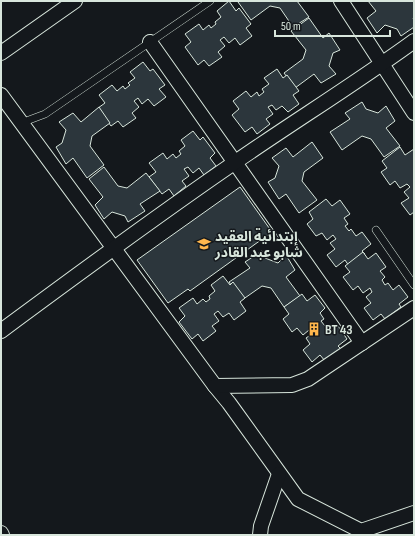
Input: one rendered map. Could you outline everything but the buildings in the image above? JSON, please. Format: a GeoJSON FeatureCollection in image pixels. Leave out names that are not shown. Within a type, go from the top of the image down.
{"type":"FeatureCollection","features":[{"type":"Feature","properties":{"kind":"street"},"geometry":{"type":"LineString","coordinates":[[1,53],[75,1]]}},
{"type":"Feature","properties":{"kind":"street"},"geometry":{"type":"LineString","coordinates":[[341,1],[381,65],[414,113]]}},
{"type":"Feature","properties":{"kind":"street"},"geometry":{"type":"LineString","coordinates":[[1,331],[113,248],[234,163],[381,65],[414,41]]}},
{"type":"Feature","properties":{"kind":"street"},"geometry":{"type":"LineString","coordinates":[[150,42],[234,163],[362,342]]}},
{"type":"Feature","properties":{"kind":"street"},"geometry":{"type":"LineString","coordinates":[[1,95],[229,403],[298,499],[361,531],[414,513]]}},
{"type":"Feature","properties":{"kind":"street"},"geometry":{"type":"LineString","coordinates":[[215,386],[292,385],[308,379],[414,308]]}},
{"type":"Feature","properties":{"kind":"street"},"geometry":{"type":"LineString","coordinates":[[260,535],[261,526],[279,474]]}},
{"type":"Feature","properties":{"kind":"lane"},"geometry":{"type":"LineString","coordinates":[[21,122],[45,114],[210,1]]}},
{"type":"Feature","properties":{"kind":"lane"},"geometry":{"type":"LineString","coordinates":[[376,230],[414,285]]}},
{"type":"Feature","properties":{"kind":"place","name":"إبتدائية العقيد شابو عبد القادر"},"geometry":{"type":"Point","coordinates":[204,244]}},
{"type":"Feature","properties":{"kind":"place","name":"BT 43"},"geometry":{"type":"Point","coordinates":[314,329]}}]}
